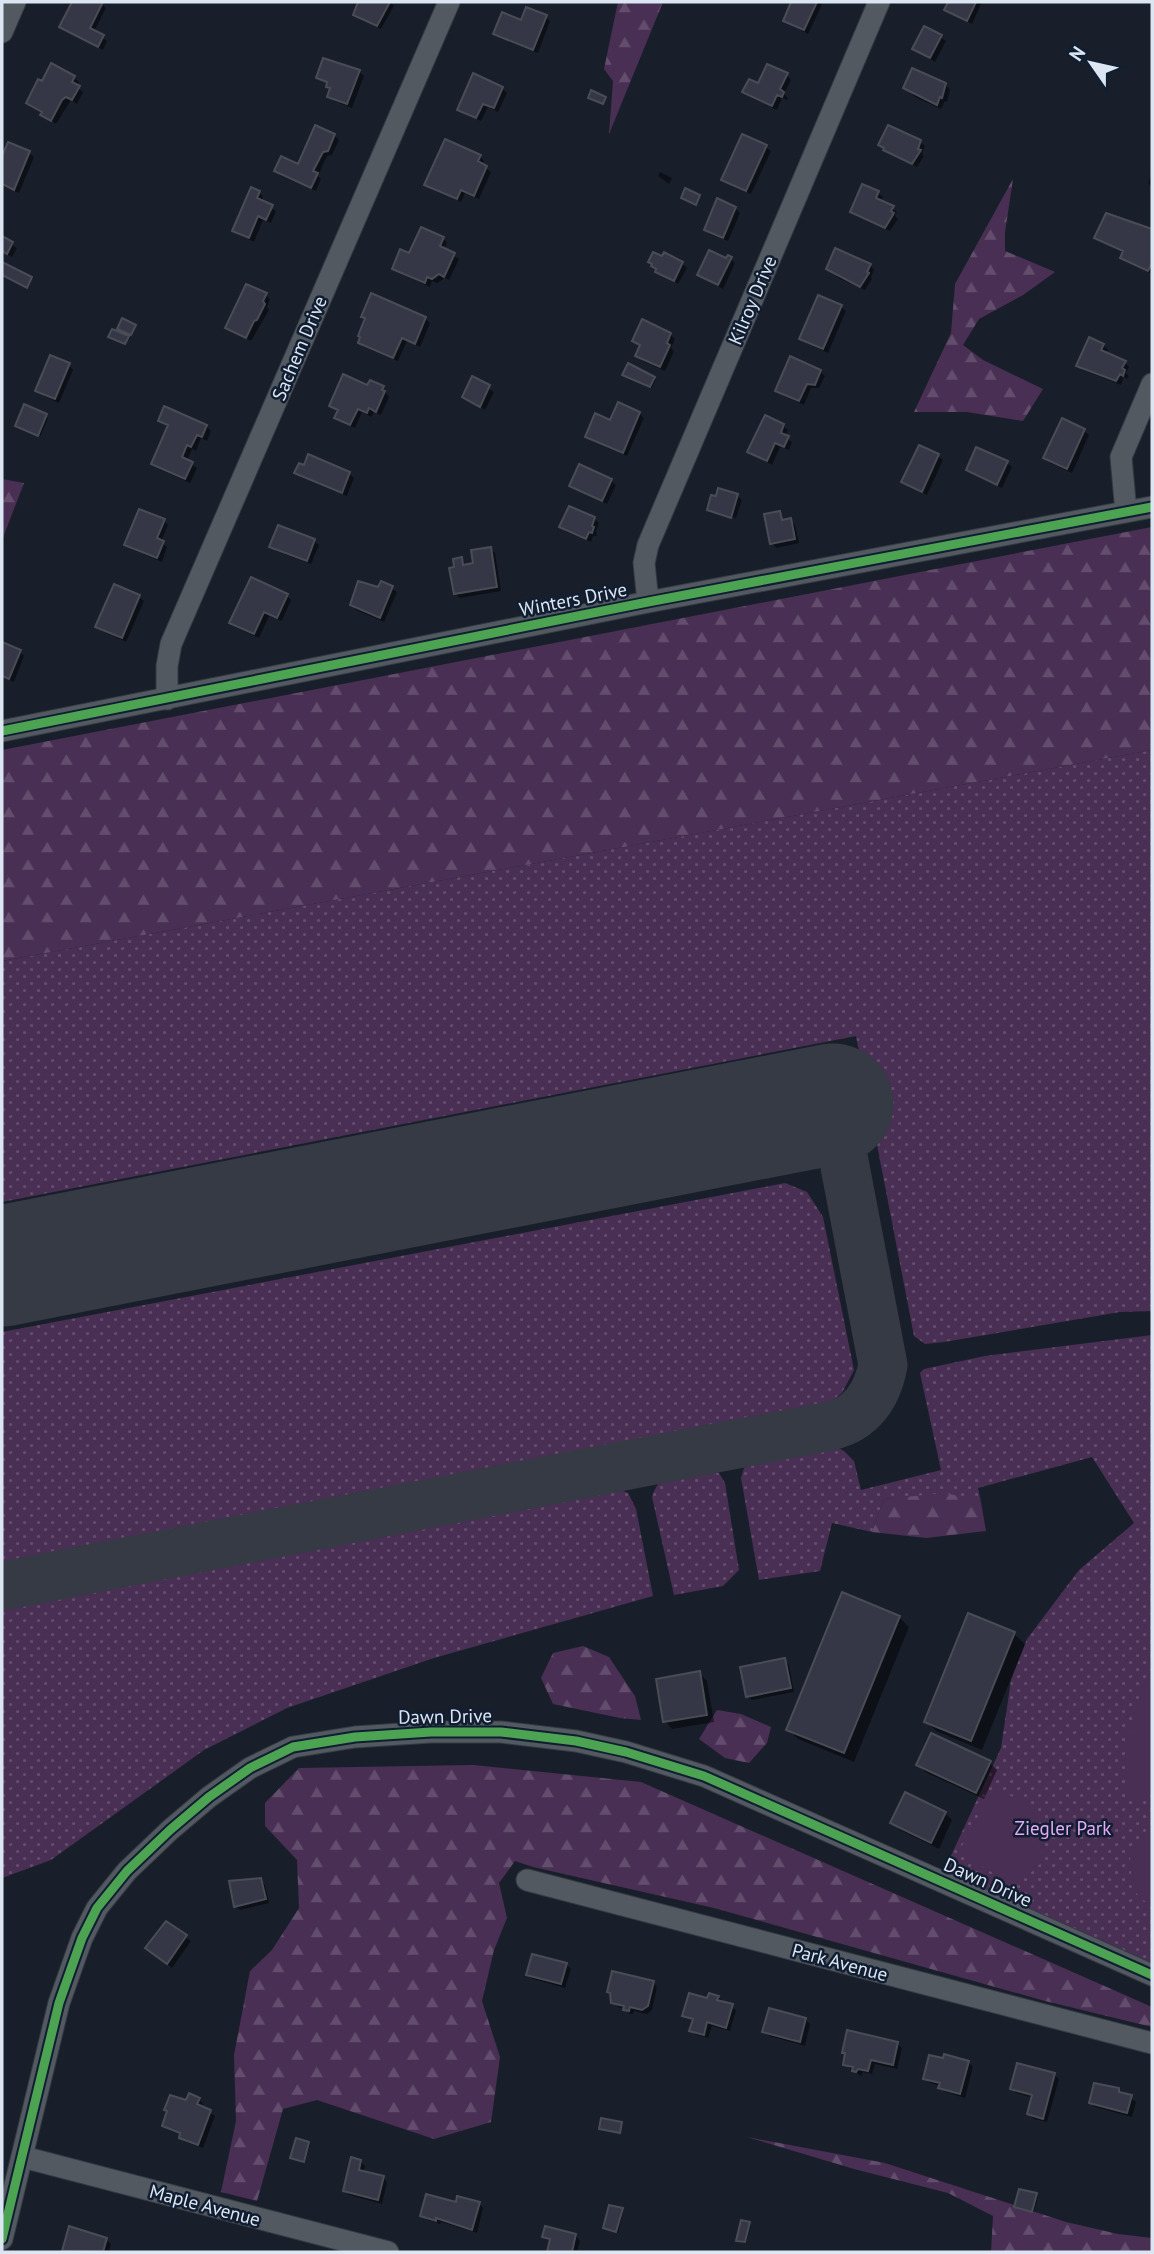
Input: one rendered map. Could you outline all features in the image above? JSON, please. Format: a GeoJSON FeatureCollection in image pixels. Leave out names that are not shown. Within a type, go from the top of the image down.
{"type":"FeatureCollection","features":[{"type":"Feature","properties":{"kind":"street"},"geometry":{"type":"LineString","coordinates":[[2,32],[15,2]]}},
{"type":"Feature","properties":{"kind":"street","name":"Sachem Drive"},"geometry":{"type":"LineString","coordinates":[[167,699],[167,666],[171,644],[449,2]]}},
{"type":"Feature","properties":{"kind":"street","name":"Kilroy Drive"},"geometry":{"type":"LineString","coordinates":[[648,602],[644,563],[649,545],[879,2]]}},
{"type":"Feature","properties":{"kind":"street"},"geometry":{"type":"LineString","coordinates":[[1126,512],[1121,457],[1152,384]]}},
{"type":"Feature","properties":{"kind":"street","name":"Winters Drive"},"geometry":{"type":"LineString","coordinates":[[2,731],[648,602],[1152,506]]}},
{"type":"Feature","properties":{"kind":"street","name":"Dawn Drive"},"geometry":{"type":"LineString","coordinates":[[2,2239],[59,2003],[82,1938],[97,1908],[127,1871],[209,1797],[250,1768],[293,1747],[355,1737],[431,1732],[500,1732],[576,1741],[648,1757],[704,1776],[1152,1975]]}},
{"type":"Feature","properties":{"kind":"street","name":"Park Avenue"},"geometry":{"type":"LineString","coordinates":[[527,1880],[1152,2043]]}},
{"type":"Feature","properties":{"kind":"street","name":"Maple Avenue"},"geometry":{"type":"LineString","coordinates":[[23,2157],[388,2252]]}},
{"type":"Feature","properties":{"kind":"green space"},"geometry":{"type":"Polygon","coordinates":[[[618,2],[663,2],[609,134],[613,81],[604,69],[618,2]]]}},
{"type":"Feature","properties":{"kind":"green space"},"geometry":{"type":"Polygon","coordinates":[[[1013,179],[1005,251],[1055,272],[1023,295],[979,319],[963,345],[983,360],[1043,389],[1023,421],[967,412],[914,412],[951,333],[955,284],[1013,179]]]}},
{"type":"Feature","properties":{"kind":"green space"},"geometry":{"type":"Polygon","coordinates":[[[2,479],[24,483],[2,540],[2,479]]]}},
{"type":"Feature","properties":{"kind":"green space"},"geometry":{"type":"Polygon","coordinates":[[[1152,527],[1152,750],[2,961],[2,750],[1152,527]]]}},
{"type":"Feature","properties":{"kind":"green space"},"geometry":{"type":"Polygon","coordinates":[[[1152,750],[1152,1311],[1120,1312],[925,1344],[914,1336],[856,1036],[2,1202],[2,961],[1152,750]]]}},
{"type":"Feature","properties":{"kind":"green space"},"geometry":{"type":"Polygon","coordinates":[[[785,1183],[807,1192],[823,1217],[854,1370],[842,1393],[817,1412],[2,1568],[2,1332],[785,1183]]]}},
{"type":"Feature","properties":{"kind":"green space","name":"Ziegler Park"},"geometry":{"type":"Polygon","coordinates":[[[1152,1335],[1152,1965],[942,1875],[1001,1748],[1011,1680],[1027,1639],[1079,1570],[1134,1523],[1092,1457],[978,1488],[981,1502],[945,1497],[884,1499],[872,1532],[832,1523],[820,1571],[759,1580],[741,1478],[744,1468],[757,1456],[829,1443],[844,1451],[854,1461],[861,1490],[941,1470],[920,1373],[924,1369],[985,1356],[1152,1335]]]}},
{"type":"Feature","properties":{"kind":"green space"},"geometry":{"type":"Polygon","coordinates":[[[701,1469],[719,1473],[725,1483],[739,1570],[723,1586],[674,1595],[652,1497],[665,1477],[677,1472],[701,1469]]]}},
{"type":"Feature","properties":{"kind":"green space"},"geometry":{"type":"Polygon","coordinates":[[[611,1486],[628,1493],[636,1509],[653,1596],[434,1658],[287,1708],[204,1750],[51,1860],[2,1878],[2,1605],[611,1486]]]}},
{"type":"Feature","properties":{"kind":"green space"},"geometry":{"type":"Polygon","coordinates":[[[946,1493],[981,1502],[986,1531],[926,1538],[872,1532],[884,1499],[946,1493]]]}},
{"type":"Feature","properties":{"kind":"green space"},"geometry":{"type":"Polygon","coordinates":[[[583,1646],[609,1657],[635,1696],[641,1720],[553,1704],[541,1678],[553,1653],[583,1646]]]}},
{"type":"Feature","properties":{"kind":"green space"},"geometry":{"type":"Polygon","coordinates":[[[1152,1671],[1152,1795],[1127,1800],[1125,1747],[1140,1694],[1152,1671]]]}},
{"type":"Feature","properties":{"kind":"green space"},"geometry":{"type":"Polygon","coordinates":[[[717,1710],[741,1714],[771,1727],[767,1743],[749,1763],[725,1758],[699,1739],[717,1710]]]}},
{"type":"Feature","properties":{"kind":"green space"},"geometry":{"type":"Polygon","coordinates":[[[473,1765],[641,1782],[1152,2007],[1152,2027],[1045,2001],[714,1908],[515,1861],[499,1883],[507,1918],[494,1950],[482,2001],[500,2057],[491,2122],[434,2139],[317,2100],[283,2109],[257,2201],[221,2192],[236,2121],[234,2055],[250,1971],[272,1950],[299,1908],[297,1860],[265,1826],[265,1803],[299,1768],[473,1765]]]}},
{"type":"Feature","properties":{"kind":"green space"},"geometry":{"type":"Polygon","coordinates":[[[992,1791],[1026,1800],[1043,1829],[1040,1864],[1015,1887],[965,1855],[962,1846],[992,1791]]]}},
{"type":"Feature","properties":{"kind":"green space"},"geometry":{"type":"Polygon","coordinates":[[[1152,1825],[1152,1908],[1132,1889],[1130,1856],[1152,1825]]]}},
{"type":"Feature","properties":{"kind":"green space"},"geometry":{"type":"Polygon","coordinates":[[[747,2137],[885,2163],[1066,2222],[1118,2234],[1152,2238],[1152,2252],[991,2252],[993,2216],[948,2193],[854,2169],[747,2137]]]}},
{"type":"Feature","properties":{"kind":"building"},"geometry":{"type":"Polygon","coordinates":[[[72,2],[103,2],[90,28],[104,35],[98,47],[59,27],[72,2]]]}},
{"type":"Feature","properties":{"kind":"building"},"geometry":{"type":"Polygon","coordinates":[[[358,2],[390,2],[377,26],[353,15],[358,2]]]}},
{"type":"Feature","properties":{"kind":"building"},"geometry":{"type":"Polygon","coordinates":[[[791,2],[817,2],[804,30],[783,21],[791,2]]]}},
{"type":"Feature","properties":{"kind":"building"},"geometry":{"type":"Polygon","coordinates":[[[948,2],[976,2],[967,21],[944,10],[948,2]]]}},
{"type":"Feature","properties":{"kind":"building"},"geometry":{"type":"Polygon","coordinates":[[[526,7],[547,15],[533,50],[493,34],[502,12],[521,20],[526,7]]]}},
{"type":"Feature","properties":{"kind":"building"},"geometry":{"type":"Polygon","coordinates":[[[924,26],[942,35],[930,58],[912,49],[924,26]]]}},
{"type":"Feature","properties":{"kind":"building"},"geometry":{"type":"Polygon","coordinates":[[[323,58],[360,70],[347,104],[327,97],[330,88],[326,87],[327,82],[316,78],[323,58]]]}},
{"type":"Feature","properties":{"kind":"building"},"geometry":{"type":"Polygon","coordinates":[[[51,63],[75,76],[72,82],[80,86],[72,100],[66,97],[62,100],[51,121],[26,103],[38,79],[42,81],[51,63]]]}},
{"type":"Feature","properties":{"kind":"building"},"geometry":{"type":"Polygon","coordinates":[[[767,64],[788,73],[780,89],[784,92],[782,97],[777,95],[772,106],[742,92],[749,79],[758,83],[767,64]]]}},
{"type":"Feature","properties":{"kind":"building"},"geometry":{"type":"Polygon","coordinates":[[[912,68],[946,83],[937,105],[903,88],[912,68]]]}},
{"type":"Feature","properties":{"kind":"building"},"geometry":{"type":"Polygon","coordinates":[[[473,73],[503,87],[494,108],[483,104],[476,118],[457,110],[473,73]]]}},
{"type":"Feature","properties":{"kind":"building"},"geometry":{"type":"Polygon","coordinates":[[[591,90],[606,97],[603,104],[588,98],[591,90]]]}},
{"type":"Feature","properties":{"kind":"building"},"geometry":{"type":"Polygon","coordinates":[[[315,125],[335,134],[328,151],[323,152],[313,171],[318,173],[311,188],[274,171],[281,156],[298,164],[315,125]]]}},
{"type":"Feature","properties":{"kind":"building"},"geometry":{"type":"Polygon","coordinates":[[[888,125],[921,140],[918,149],[921,150],[912,164],[878,145],[888,125]]]}},
{"type":"Feature","properties":{"kind":"building"},"geometry":{"type":"Polygon","coordinates":[[[742,134],[767,145],[746,191],[721,180],[742,134]]]}},
{"type":"Feature","properties":{"kind":"building"},"geometry":{"type":"Polygon","coordinates":[[[445,139],[481,155],[478,161],[487,166],[474,196],[461,190],[457,199],[424,185],[445,139]]]}},
{"type":"Feature","properties":{"kind":"building"},"geometry":{"type":"Polygon","coordinates":[[[8,142],[30,151],[14,190],[2,184],[2,156],[8,142]]]}},
{"type":"Feature","properties":{"kind":"building"},"geometry":{"type":"Polygon","coordinates":[[[862,184],[879,191],[876,198],[894,206],[891,211],[894,213],[885,228],[850,212],[862,184]]]}},
{"type":"Feature","properties":{"kind":"building"},"geometry":{"type":"Polygon","coordinates":[[[251,187],[260,191],[257,198],[273,205],[266,220],[258,216],[249,238],[232,231],[251,187]]]}},
{"type":"Feature","properties":{"kind":"building"},"geometry":{"type":"Polygon","coordinates":[[[685,188],[700,195],[696,205],[681,198],[685,188]]]}},
{"type":"Feature","properties":{"kind":"building"},"geometry":{"type":"Polygon","coordinates":[[[717,198],[736,207],[723,238],[704,230],[717,198]]]}},
{"type":"Feature","properties":{"kind":"building"},"geometry":{"type":"Polygon","coordinates":[[[1106,213],[1152,229],[1152,263],[1148,271],[1120,258],[1123,251],[1094,238],[1106,213]]]}},
{"type":"Feature","properties":{"kind":"building"},"geometry":{"type":"Polygon","coordinates":[[[421,227],[444,237],[440,246],[455,253],[444,277],[439,274],[432,279],[427,277],[425,283],[392,269],[400,249],[409,253],[421,227]]]}},
{"type":"Feature","properties":{"kind":"building"},"geometry":{"type":"Polygon","coordinates":[[[2,236],[13,242],[7,254],[2,251],[2,236]]]}},
{"type":"Feature","properties":{"kind":"building"},"geometry":{"type":"Polygon","coordinates":[[[835,248],[871,264],[860,287],[826,269],[835,248]]]}},
{"type":"Feature","properties":{"kind":"building"},"geometry":{"type":"Polygon","coordinates":[[[709,250],[726,258],[728,255],[732,257],[718,285],[697,275],[709,250]]]}},
{"type":"Feature","properties":{"kind":"building"},"geometry":{"type":"Polygon","coordinates":[[[653,252],[662,256],[664,252],[683,262],[674,281],[655,272],[656,269],[648,262],[653,252]]]}},
{"type":"Feature","properties":{"kind":"building"},"geometry":{"type":"Polygon","coordinates":[[[2,262],[32,277],[27,288],[2,275],[2,262]]]}},
{"type":"Feature","properties":{"kind":"building"},"geometry":{"type":"Polygon","coordinates":[[[246,284],[267,293],[263,301],[265,304],[246,338],[225,328],[246,284]]]}},
{"type":"Feature","properties":{"kind":"building"},"geometry":{"type":"Polygon","coordinates":[[[371,293],[426,317],[415,344],[402,338],[393,358],[358,343],[365,318],[361,317],[371,293]]]}},
{"type":"Feature","properties":{"kind":"building"},"geometry":{"type":"Polygon","coordinates":[[[818,295],[842,305],[823,349],[799,339],[818,295]]]}},
{"type":"Feature","properties":{"kind":"building"},"geometry":{"type":"Polygon","coordinates":[[[122,318],[136,325],[131,335],[117,329],[122,318]]]}},
{"type":"Feature","properties":{"kind":"building"},"geometry":{"type":"Polygon","coordinates":[[[642,319],[671,333],[667,343],[670,345],[660,367],[635,356],[640,345],[632,341],[642,319]]]}},
{"type":"Feature","properties":{"kind":"building"},"geometry":{"type":"Polygon","coordinates":[[[112,329],[129,336],[125,344],[108,337],[112,329]]]}},
{"type":"Feature","properties":{"kind":"building"},"geometry":{"type":"Polygon","coordinates":[[[1089,337],[1104,344],[1101,350],[1126,361],[1122,368],[1125,370],[1123,376],[1120,374],[1116,381],[1076,366],[1089,337]]]}},
{"type":"Feature","properties":{"kind":"building"},"geometry":{"type":"Polygon","coordinates":[[[50,355],[70,363],[55,399],[35,391],[50,355]]]}},
{"type":"Feature","properties":{"kind":"building"},"geometry":{"type":"Polygon","coordinates":[[[790,356],[821,370],[815,385],[807,384],[799,401],[775,391],[790,356]]]}},
{"type":"Feature","properties":{"kind":"building"},"geometry":{"type":"Polygon","coordinates":[[[628,363],[655,377],[650,387],[622,375],[628,363]]]}},
{"type":"Feature","properties":{"kind":"building"},"geometry":{"type":"Polygon","coordinates":[[[343,374],[367,385],[370,380],[384,386],[382,390],[385,391],[376,412],[369,408],[367,413],[358,409],[350,425],[334,418],[338,410],[329,406],[343,374]]]}},
{"type":"Feature","properties":{"kind":"building"},"geometry":{"type":"Polygon","coordinates":[[[472,376],[490,385],[480,407],[462,397],[472,376]]]}},
{"type":"Feature","properties":{"kind":"building"},"geometry":{"type":"Polygon","coordinates":[[[618,402],[640,412],[623,453],[585,437],[595,413],[610,420],[618,402]]]}},
{"type":"Feature","properties":{"kind":"building"},"geometry":{"type":"Polygon","coordinates":[[[24,404],[47,414],[38,436],[15,426],[24,404]]]}},
{"type":"Feature","properties":{"kind":"building"},"geometry":{"type":"Polygon","coordinates":[[[164,406],[207,425],[202,437],[197,435],[191,447],[187,445],[182,457],[193,462],[185,479],[151,464],[168,425],[158,421],[164,406]]]}},
{"type":"Feature","properties":{"kind":"building"},"geometry":{"type":"Polygon","coordinates":[[[765,415],[784,424],[781,433],[789,436],[784,447],[775,443],[767,461],[747,452],[765,415]]]}},
{"type":"Feature","properties":{"kind":"building"},"geometry":{"type":"Polygon","coordinates":[[[1062,418],[1085,429],[1067,469],[1043,458],[1062,418]]]}},
{"type":"Feature","properties":{"kind":"building"},"geometry":{"type":"Polygon","coordinates":[[[919,445],[939,454],[922,492],[901,482],[919,445]]]}},
{"type":"Feature","properties":{"kind":"building"},"geometry":{"type":"Polygon","coordinates":[[[976,447],[1008,461],[997,485],[966,470],[976,447]]]}},
{"type":"Feature","properties":{"kind":"building"},"geometry":{"type":"Polygon","coordinates":[[[308,454],[350,472],[342,493],[294,473],[299,463],[304,465],[308,454]]]}},
{"type":"Feature","properties":{"kind":"building"},"geometry":{"type":"Polygon","coordinates":[[[579,464],[612,479],[602,501],[569,486],[579,464]]]}},
{"type":"Feature","properties":{"kind":"building"},"geometry":{"type":"Polygon","coordinates":[[[718,488],[738,494],[731,518],[707,510],[711,495],[716,496],[718,488]]]}},
{"type":"Feature","properties":{"kind":"building"},"geometry":{"type":"Polygon","coordinates":[[[569,506],[595,517],[592,533],[589,532],[586,539],[559,527],[569,506]]]}},
{"type":"Feature","properties":{"kind":"building"},"geometry":{"type":"Polygon","coordinates":[[[139,509],[165,519],[157,538],[164,541],[157,558],[124,545],[139,509]]]}},
{"type":"Feature","properties":{"kind":"building"},"geometry":{"type":"Polygon","coordinates":[[[780,511],[782,520],[791,518],[795,539],[770,544],[764,514],[780,511]]]}},
{"type":"Feature","properties":{"kind":"building"},"geometry":{"type":"Polygon","coordinates":[[[278,525],[315,539],[307,561],[269,547],[278,525]]]}},
{"type":"Feature","properties":{"kind":"building"},"geometry":{"type":"Polygon","coordinates":[[[491,547],[497,587],[454,594],[449,568],[454,567],[453,559],[462,557],[463,565],[473,563],[471,550],[491,547]]]}},
{"type":"Feature","properties":{"kind":"building"},"geometry":{"type":"Polygon","coordinates":[[[251,577],[288,594],[277,618],[264,612],[254,634],[229,623],[251,577]]]}},
{"type":"Feature","properties":{"kind":"building"},"geometry":{"type":"Polygon","coordinates":[[[358,581],[378,587],[381,581],[393,586],[380,618],[350,605],[358,581]]]}},
{"type":"Feature","properties":{"kind":"building"},"geometry":{"type":"Polygon","coordinates":[[[114,584],[140,595],[122,638],[95,627],[114,584]]]}},
{"type":"Feature","properties":{"kind":"building"},"geometry":{"type":"Polygon","coordinates":[[[2,642],[21,650],[9,679],[2,676],[2,642]]]}},
{"type":"Feature","properties":{"kind":"building"},"geometry":{"type":"Polygon","coordinates":[[[842,1592],[900,1616],[844,1753],[786,1730],[842,1592]]]}},
{"type":"Feature","properties":{"kind":"building"},"geometry":{"type":"Polygon","coordinates":[[[968,1613],[1015,1632],[971,1741],[924,1722],[968,1613]]]}},
{"type":"Feature","properties":{"kind":"building"},"geometry":{"type":"Polygon","coordinates":[[[785,1658],[791,1688],[746,1697],[740,1667],[785,1658]]]}},
{"type":"Feature","properties":{"kind":"building"},"geometry":{"type":"Polygon","coordinates":[[[700,1671],[707,1715],[663,1722],[656,1679],[700,1671]]]}},
{"type":"Feature","properties":{"kind":"building"},"geometry":{"type":"Polygon","coordinates":[[[931,1733],[991,1761],[976,1793],[916,1765],[931,1733]]]}},
{"type":"Feature","properties":{"kind":"building"},"geometry":{"type":"Polygon","coordinates":[[[905,1792],[946,1812],[931,1843],[890,1823],[905,1792]]]}},
{"type":"Feature","properties":{"kind":"building"},"geometry":{"type":"Polygon","coordinates":[[[261,1878],[266,1899],[234,1907],[229,1881],[261,1878]]]}},
{"type":"Feature","properties":{"kind":"building"},"geometry":{"type":"Polygon","coordinates":[[[166,1921],[187,1935],[167,1964],[145,1948],[166,1921]]]}},
{"type":"Feature","properties":{"kind":"building"},"geometry":{"type":"Polygon","coordinates":[[[532,1954],[567,1963],[561,1984],[526,1975],[532,1954]]]}},
{"type":"Feature","properties":{"kind":"building"},"geometry":{"type":"Polygon","coordinates":[[[612,1971],[654,1981],[648,2006],[642,2010],[630,2007],[629,2011],[623,2010],[624,2006],[611,2003],[610,1993],[607,1992],[612,1971]]]}},
{"type":"Feature","properties":{"kind":"building"},"geometry":{"type":"Polygon","coordinates":[[[689,1993],[707,1998],[709,1993],[719,1996],[717,2000],[733,2004],[726,2028],[707,2022],[704,2035],[689,2031],[693,2019],[682,2016],[689,1993]]]}},
{"type":"Feature","properties":{"kind":"building"},"geometry":{"type":"Polygon","coordinates":[[[769,2008],[806,2018],[800,2042],[762,2032],[769,2008]]]}},
{"type":"Feature","properties":{"kind":"building"},"geometry":{"type":"Polygon","coordinates":[[[847,2030],[898,2042],[893,2065],[871,2060],[868,2071],[858,2069],[856,2072],[852,2071],[853,2067],[843,2065],[845,2053],[842,2053],[847,2030]]]}},
{"type":"Feature","properties":{"kind":"building"},"geometry":{"type":"Polygon","coordinates":[[[944,2054],[969,2061],[960,2094],[938,2088],[940,2083],[923,2079],[929,2055],[943,2058],[944,2054]]]}},
{"type":"Feature","properties":{"kind":"building"},"geometry":{"type":"Polygon","coordinates":[[[1017,2063],[1055,2073],[1043,2119],[1027,2114],[1032,2095],[1010,2089],[1017,2063]]]}},
{"type":"Feature","properties":{"kind":"building"},"geometry":{"type":"Polygon","coordinates":[[[1094,2083],[1119,2088],[1119,2092],[1132,2095],[1127,2113],[1089,2103],[1094,2083]]]}},
{"type":"Feature","properties":{"kind":"building"},"geometry":{"type":"Polygon","coordinates":[[[189,2093],[200,2098],[197,2104],[211,2110],[198,2145],[179,2138],[180,2133],[162,2126],[170,2095],[186,2100],[189,2093]]]}},
{"type":"Feature","properties":{"kind":"building"},"geometry":{"type":"Polygon","coordinates":[[[601,2118],[622,2122],[620,2133],[599,2129],[601,2118]]]}},
{"type":"Feature","properties":{"kind":"building"},"geometry":{"type":"Polygon","coordinates":[[[296,2138],[309,2142],[304,2162],[290,2158],[296,2138]]]}},
{"type":"Feature","properties":{"kind":"building"},"geometry":{"type":"Polygon","coordinates":[[[351,2157],[361,2160],[359,2170],[384,2176],[378,2200],[343,2191],[351,2157]]]}},
{"type":"Feature","properties":{"kind":"building"},"geometry":{"type":"Polygon","coordinates":[[[1019,2189],[1037,2193],[1032,2212],[1014,2207],[1019,2189]]]}},
{"type":"Feature","properties":{"kind":"building"},"geometry":{"type":"Polygon","coordinates":[[[426,2194],[456,2202],[457,2196],[480,2202],[472,2230],[436,2218],[436,2221],[420,2216],[426,2194]]]}},
{"type":"Feature","properties":{"kind":"building"},"geometry":{"type":"Polygon","coordinates":[[[609,2205],[623,2208],[616,2232],[603,2228],[609,2205]]]}},
{"type":"Feature","properties":{"kind":"building"},"geometry":{"type":"Polygon","coordinates":[[[741,2220],[750,2222],[745,2242],[736,2241],[741,2220]]]}},
{"type":"Feature","properties":{"kind":"building"},"geometry":{"type":"Polygon","coordinates":[[[69,2226],[107,2238],[103,2252],[62,2251],[69,2226]]]}},
{"type":"Feature","properties":{"kind":"building"},"geometry":{"type":"Polygon","coordinates":[[[545,2226],[576,2234],[572,2252],[547,2252],[550,2239],[542,2237],[545,2226]]]}},
{"type":"Feature","properties":{"kind":"taxiway"},"geometry":{"type":"LineString","coordinates":[[2,1586],[830,1426],[851,1418],[872,1396],[883,1365],[833,1104]]}},
{"type":"Feature","properties":{"kind":"runway"},"geometry":{"type":"LineString","coordinates":[[2,1266],[833,1104]]}},
{"type":"Feature","properties":{"kind":"cycle path"},"geometry":{"type":"LineString","coordinates":[[2,731],[648,602],[1152,507]]}},
{"type":"Feature","properties":{"kind":"cycle path"},"geometry":{"type":"LineString","coordinates":[[2,2239],[59,2003],[82,1938],[97,1908],[127,1871],[209,1797],[250,1768],[293,1747],[355,1737],[431,1732],[501,1732],[576,1741],[626,1752],[704,1776],[1152,1975]]}}]}
